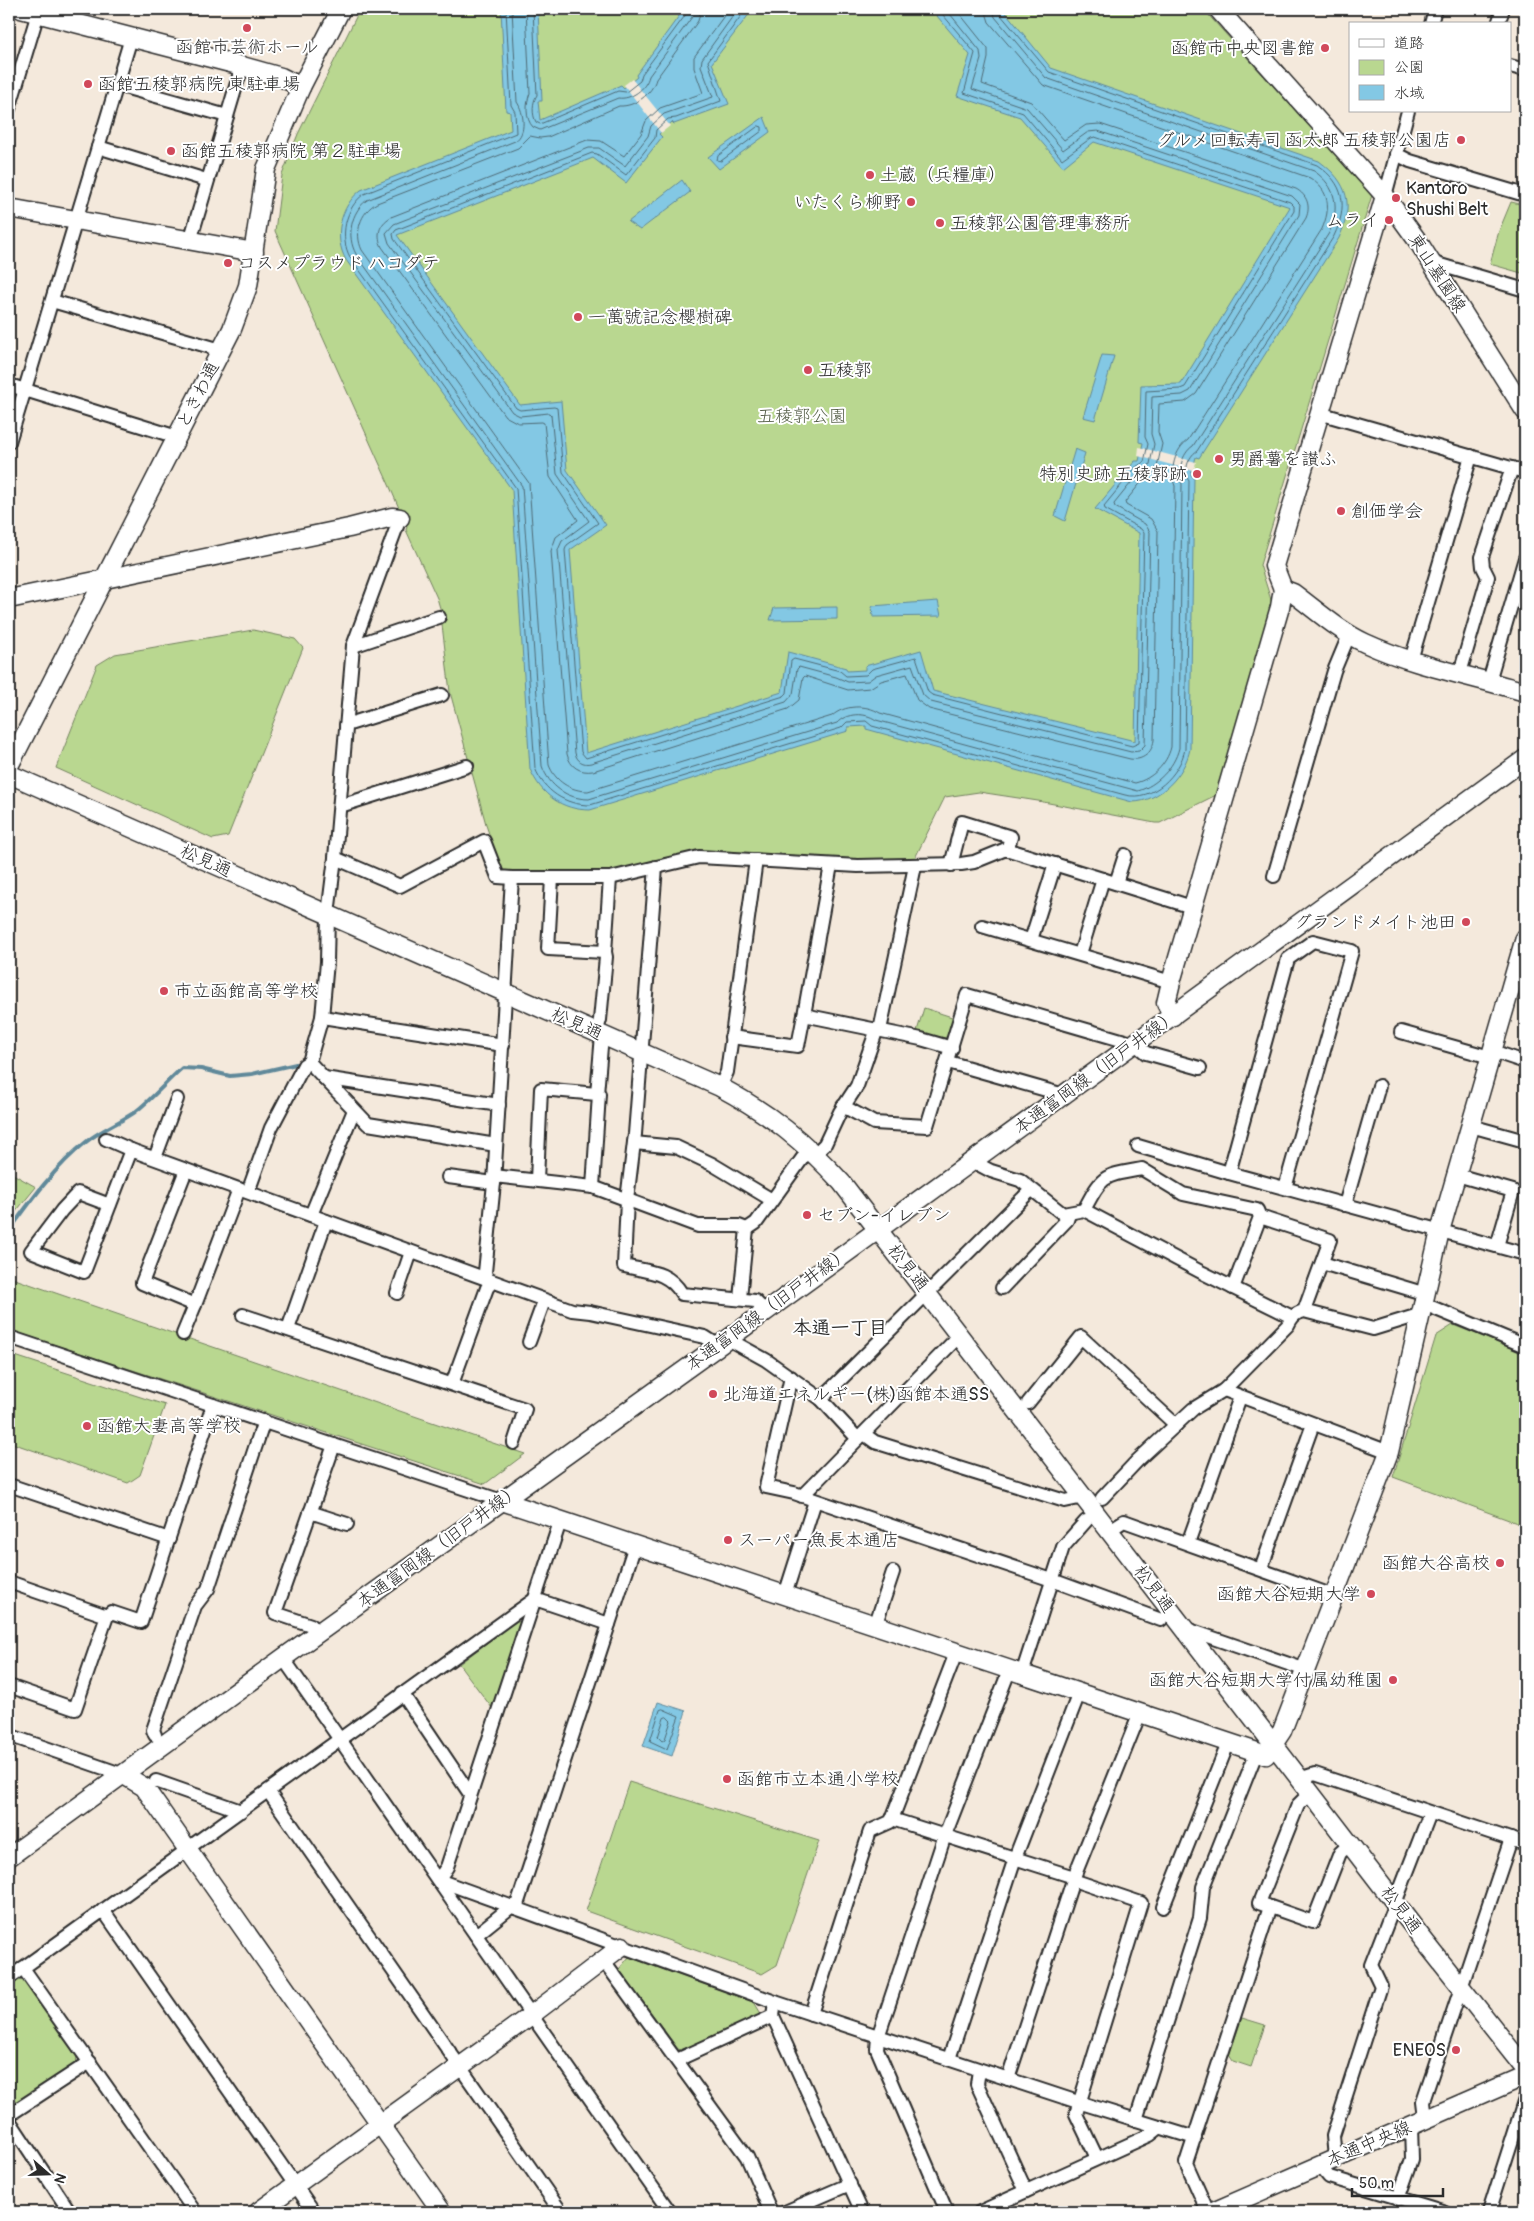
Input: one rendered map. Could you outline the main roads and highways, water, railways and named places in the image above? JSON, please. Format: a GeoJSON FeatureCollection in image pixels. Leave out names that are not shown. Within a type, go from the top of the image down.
{"type":"FeatureCollection","features":[{"type":"Feature","properties":{"kind":"water"},"geometry":{"type":"Polygon","coordinates":[[[501,9],[538,9],[542,101],[538,101],[540,120],[621,85],[624,88],[637,77],[636,75],[684,9],[753,9],[712,63],[729,104],[674,124],[672,122],[659,134],[662,137],[626,183],[593,158],[397,235],[520,405],[561,401],[567,470],[606,525],[570,550],[586,753],[782,692],[788,652],[846,668],[847,671],[865,670],[865,666],[921,650],[933,691],[1135,741],[1139,533],[1095,509],[1135,461],[1139,461],[1143,443],[1139,442],[1141,385],[1181,384],[1290,207],[1094,142],[1063,167],[1020,117],[957,96],[970,55],[931,9],[1003,9],[1051,68],[1319,161],[1337,178],[1346,195],[1347,205],[1344,226],[1339,238],[1199,458],[1196,457],[1191,475],[1194,477],[1190,749],[1183,768],[1170,785],[1152,797],[1132,802],[866,729],[866,726],[848,727],[848,731],[590,810],[562,804],[546,793],[530,769],[512,490],[346,260],[342,251],[339,232],[348,204],[361,190],[511,130],[510,112],[506,111],[501,9]]]}},
{"type":"Feature","properties":{"kind":"water"},"geometry":{"type":"Polygon","coordinates":[[[764,117],[770,132],[719,169],[708,157],[764,117]]]}},
{"type":"Feature","properties":{"kind":"water"},"geometry":{"type":"Polygon","coordinates":[[[682,180],[690,192],[640,230],[628,222],[682,180]]]}},
{"type":"Feature","properties":{"kind":"water"},"geometry":{"type":"Polygon","coordinates":[[[1102,355],[1114,356],[1095,420],[1083,417],[1102,355]]]}},
{"type":"Feature","properties":{"kind":"water"},"geometry":{"type":"Polygon","coordinates":[[[1075,449],[1085,453],[1065,521],[1055,516],[1075,449]]]}},
{"type":"Feature","properties":{"kind":"water"},"geometry":{"type":"Polygon","coordinates":[[[938,601],[941,616],[873,617],[872,606],[938,601]]]}},
{"type":"Feature","properties":{"kind":"water"},"geometry":{"type":"Polygon","coordinates":[[[837,607],[837,619],[770,620],[774,608],[837,607]]]}},
{"type":"Feature","properties":{"kind":"water"},"geometry":{"type":"Polygon","coordinates":[[[658,1702],[686,1711],[672,1756],[643,1746],[658,1702]]]}},
{"type":"Feature","properties":{"kind":"waterway"},"geometry":{"type":"LineString","coordinates":[[9,1231],[44,1184],[64,1162],[92,1138],[135,1112],[182,1068],[201,1069],[230,1076],[252,1074],[296,1064]]}},
{"type":"Feature","properties":{"kind":"place","name":"函館市芸術ホール"},"geometry":{"type":"Point","coordinates":[247,28]}},
{"type":"Feature","properties":{"kind":"place","name":"函館市中央図書館"},"geometry":{"type":"Point","coordinates":[1325,48]}},
{"type":"Feature","properties":{"kind":"place","name":"函館五稜郭病院 東駐車場"},"geometry":{"type":"Point","coordinates":[88,84]}},
{"type":"Feature","properties":{"kind":"place","name":"グルメ回転寿司 函太郎 五稜郭公園店"},"geometry":{"type":"Point","coordinates":[1461,140]}},
{"type":"Feature","properties":{"kind":"place","name":"函館五稜郭病院 第２駐車場"},"geometry":{"type":"Point","coordinates":[171,151]}},
{"type":"Feature","properties":{"kind":"place","name":"土蔵（兵糧庫）"},"geometry":{"type":"Point","coordinates":[870,175]}},
{"type":"Feature","properties":{"kind":"place","name":"Kantoro Shushi Belt"},"geometry":{"type":"Point","coordinates":[1396,198]}},
{"type":"Feature","properties":{"kind":"place","name":"いたくら柳野"},"geometry":{"type":"Point","coordinates":[911,202]}},
{"type":"Feature","properties":{"kind":"place","name":"ムライ"},"geometry":{"type":"Point","coordinates":[1389,220]}},
{"type":"Feature","properties":{"kind":"place","name":"五稜郭公園管理事務所"},"geometry":{"type":"Point","coordinates":[940,223]}},
{"type":"Feature","properties":{"kind":"place","name":"コスメプラウド ハコダテ"},"geometry":{"type":"Point","coordinates":[228,263]}},
{"type":"Feature","properties":{"kind":"place","name":"一萬號記念櫻樹碑"},"geometry":{"type":"Point","coordinates":[578,317]}},
{"type":"Feature","properties":{"kind":"place","name":"五稜郭"},"geometry":{"type":"Point","coordinates":[808,370]}},
{"type":"Feature","properties":{"kind":"place","name":"男爵薯を讃ふ"},"geometry":{"type":"Point","coordinates":[1219,459]}},
{"type":"Feature","properties":{"kind":"place","name":"特別史跡 五稜郭跡"},"geometry":{"type":"Point","coordinates":[1197,474]}},
{"type":"Feature","properties":{"kind":"place","name":"創価学会"},"geometry":{"type":"Point","coordinates":[1341,511]}},
{"type":"Feature","properties":{"kind":"place","name":"グランドメイト池田"},"geometry":{"type":"Point","coordinates":[1466,922]}},
{"type":"Feature","properties":{"kind":"place","name":"市立函館高等学校"},"geometry":{"type":"Point","coordinates":[164,991]}},
{"type":"Feature","properties":{"kind":"place","name":"セブン-イレブン"},"geometry":{"type":"Point","coordinates":[807,1215]}},
{"type":"Feature","properties":{"kind":"place","name":"北海道エネルギー(株)函館本通SS"},"geometry":{"type":"Point","coordinates":[713,1394]}},
{"type":"Feature","properties":{"kind":"place","name":"函館大妻高等学校"},"geometry":{"type":"Point","coordinates":[87,1426]}},
{"type":"Feature","properties":{"kind":"place","name":"スーパー魚長本通店"},"geometry":{"type":"Point","coordinates":[728,1540]}},
{"type":"Feature","properties":{"kind":"place","name":"函館大谷高校"},"geometry":{"type":"Point","coordinates":[1500,1563]}},
{"type":"Feature","properties":{"kind":"place","name":"函館大谷短期大学"},"geometry":{"type":"Point","coordinates":[1371,1594]}},
{"type":"Feature","properties":{"kind":"place","name":"函館大谷短期大学付属幼稚園"},"geometry":{"type":"Point","coordinates":[1393,1680]}},
{"type":"Feature","properties":{"kind":"place","name":"函館市立本通小学校"},"geometry":{"type":"Point","coordinates":[727,1779]}},
{"type":"Feature","properties":{"kind":"place","name":"ENEOS"},"geometry":{"type":"Point","coordinates":[1456,2050]}},
{"type":"Feature","properties":{"kind":"district","name":"本通一丁目"},"geometry":{"type":"Point","coordinates":[840,1328]}},
{"type":"Feature","properties":{"kind":"park label","name":"五稜郭公園"},"geometry":{"type":"Point","coordinates":[802,416]}}]}
